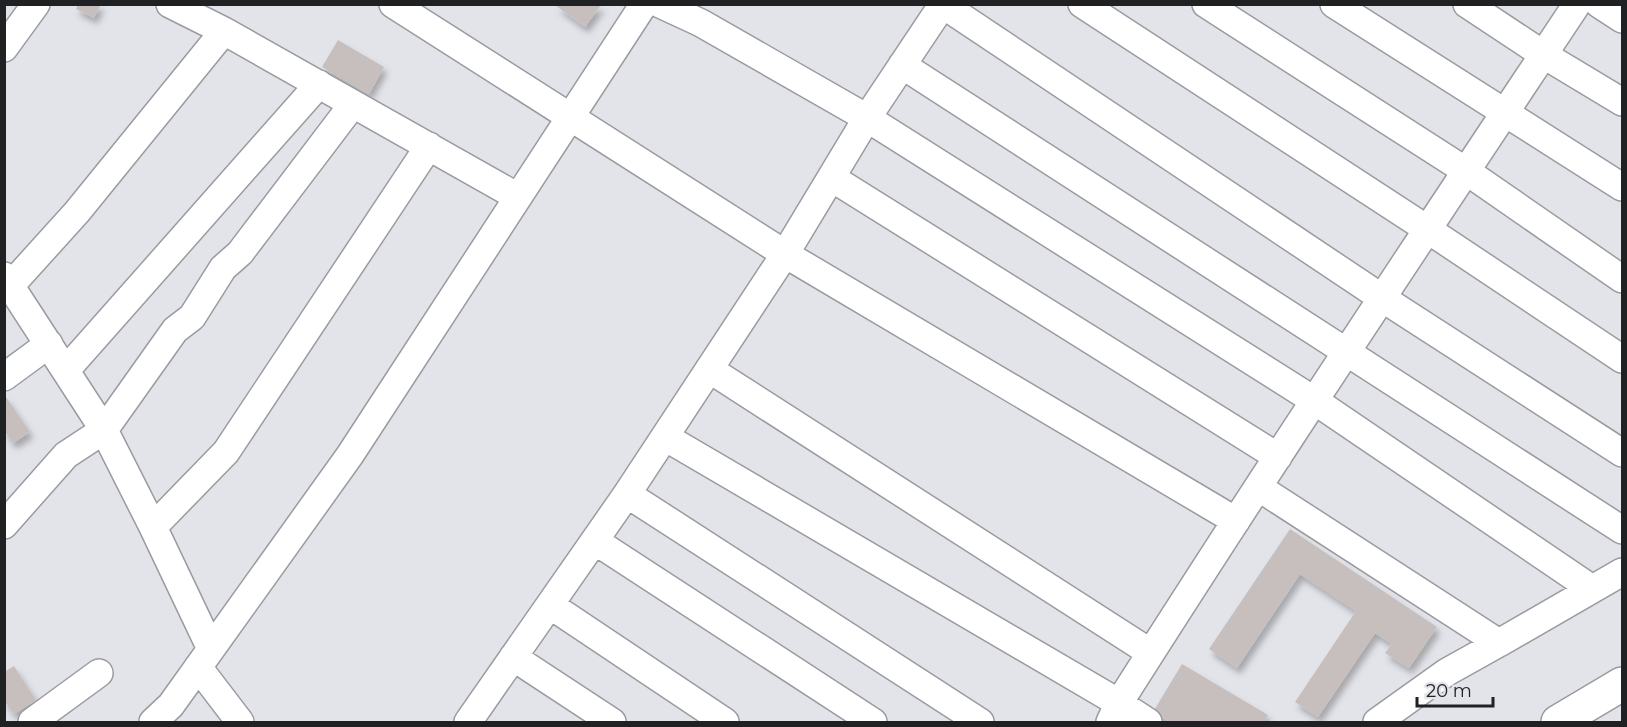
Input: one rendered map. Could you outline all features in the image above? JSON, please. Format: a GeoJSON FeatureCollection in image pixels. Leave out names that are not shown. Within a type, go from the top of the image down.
{"type":"FeatureCollection","features":[{"type":"Feature","properties":{"kind":"main road"},"geometry":{"type":"LineString","coordinates":[[1558,723],[1623,684]]}},
{"type":"Feature","properties":{"kind":"street"},"geometry":{"type":"LineString","coordinates":[[4,48],[36,4]]}},
{"type":"Feature","properties":{"kind":"street"},"geometry":{"type":"LineString","coordinates":[[170,4],[224,31],[518,196]]}},
{"type":"Feature","properties":{"kind":"street"},"geometry":{"type":"LineString","coordinates":[[393,4],[785,254],[1236,521]]}},
{"type":"Feature","properties":{"kind":"street"},"geometry":{"type":"LineString","coordinates":[[153,723],[171,705],[350,455],[644,4]]}},
{"type":"Feature","properties":{"kind":"street"},"geometry":{"type":"LineString","coordinates":[[660,4],[701,23],[867,118],[1315,401],[1592,589]]}},
{"type":"Feature","properties":{"kind":"street"},"geometry":{"type":"LineString","coordinates":[[1082,4],[1623,359]]}},
{"type":"Feature","properties":{"kind":"street"},"geometry":{"type":"LineString","coordinates":[[1206,4],[1466,171],[1623,279]]}},
{"type":"Feature","properties":{"kind":"street"},"geometry":{"type":"LineString","coordinates":[[1334,4],[1623,187]]}},
{"type":"Feature","properties":{"kind":"street"},"geometry":{"type":"LineString","coordinates":[[1467,4],[1544,55],[1623,102]]}},
{"type":"Feature","properties":{"kind":"street"},"geometry":{"type":"LineString","coordinates":[[1115,713],[1151,652],[1258,487],[1577,4]]}},
{"type":"Feature","properties":{"kind":"street"},"geometry":{"type":"LineString","coordinates":[[1599,4],[1623,19]]}},
{"type":"Feature","properties":{"kind":"street"},"geometry":{"type":"LineString","coordinates":[[478,719],[513,657],[665,437],[785,254],[867,118],[943,5],[1382,298],[1623,453]]}},
{"type":"Feature","properties":{"kind":"street"},"geometry":{"type":"LineString","coordinates":[[224,31],[77,212],[8,280],[104,430],[153,527],[204,658],[240,723]]}},
{"type":"Feature","properties":{"kind":"street"},"geometry":{"type":"LineString","coordinates":[[902,65],[1623,530]]}},
{"type":"Feature","properties":{"kind":"street"},"geometry":{"type":"LineString","coordinates":[[66,370],[319,84]]}},
{"type":"Feature","properties":{"kind":"street"},"geometry":{"type":"LineString","coordinates":[[4,525],[66,454],[104,430],[175,330],[192,317],[223,268],[240,253],[353,104]]}},
{"type":"Feature","properties":{"kind":"street"},"geometry":{"type":"LineString","coordinates":[[153,527],[226,452],[429,146]]}},
{"type":"Feature","properties":{"kind":"street"},"geometry":{"type":"LineString","coordinates":[[832,178],[1278,457]]}},
{"type":"Feature","properties":{"kind":"street"},"geometry":{"type":"LineString","coordinates":[[4,377],[50,344]]}},
{"type":"Feature","properties":{"kind":"street"},"geometry":{"type":"LineString","coordinates":[[709,369],[1151,652]]}},
{"type":"Feature","properties":{"kind":"street"},"geometry":{"type":"LineString","coordinates":[[665,437],[1115,713],[1148,723]]}},
{"type":"Feature","properties":{"kind":"street"},"geometry":{"type":"LineString","coordinates":[[1258,487],[1499,643]]}},
{"type":"Feature","properties":{"kind":"street"},"geometry":{"type":"LineString","coordinates":[[627,494],[980,723]]}},
{"type":"Feature","properties":{"kind":"street"},"geometry":{"type":"LineString","coordinates":[[595,541],[873,723]]}},
{"type":"Feature","properties":{"kind":"street"},"geometry":{"type":"LineString","coordinates":[[1377,723],[1447,672],[1623,572]]}},
{"type":"Feature","properties":{"kind":"street"},"geometry":{"type":"LineString","coordinates":[[550,605],[725,723]]}},
{"type":"Feature","properties":{"kind":"street"},"geometry":{"type":"LineString","coordinates":[[513,657],[612,723]]}},
{"type":"Feature","properties":{"kind":"street"},"geometry":{"type":"LineString","coordinates":[[32,723],[99,673]]}},
{"type":"Feature","properties":{"kind":"building"},"geometry":{"type":"Polygon","coordinates":[[[78,4],[101,4],[94,18],[76,9],[78,4]]]}},
{"type":"Feature","properties":{"kind":"building"},"geometry":{"type":"Polygon","coordinates":[[[555,5],[601,5],[585,27],[555,5]]]}},
{"type":"Feature","properties":{"kind":"building"},"geometry":{"type":"Polygon","coordinates":[[[338,40],[384,67],[369,94],[322,67],[338,40]]]}},
{"type":"Feature","properties":{"kind":"building"},"geometry":{"type":"Polygon","coordinates":[[[4,394],[30,432],[13,443],[4,430],[4,394]]]}},
{"type":"Feature","properties":{"kind":"building"},"geometry":{"type":"Polygon","coordinates":[[[1290,529],[1437,627],[1409,668],[1385,653],[1392,644],[1375,633],[1318,717],[1295,702],[1356,611],[1300,574],[1237,668],[1209,649],[1290,529]]]}},
{"type":"Feature","properties":{"kind":"building"},"geometry":{"type":"Polygon","coordinates":[[[1182,664],[1268,715],[1264,722],[1170,722],[1153,712],[1182,664]]]}},
{"type":"Feature","properties":{"kind":"building"},"geometry":{"type":"Polygon","coordinates":[[[14,666],[36,700],[14,714],[4,700],[4,672],[14,666]]]}}]}
